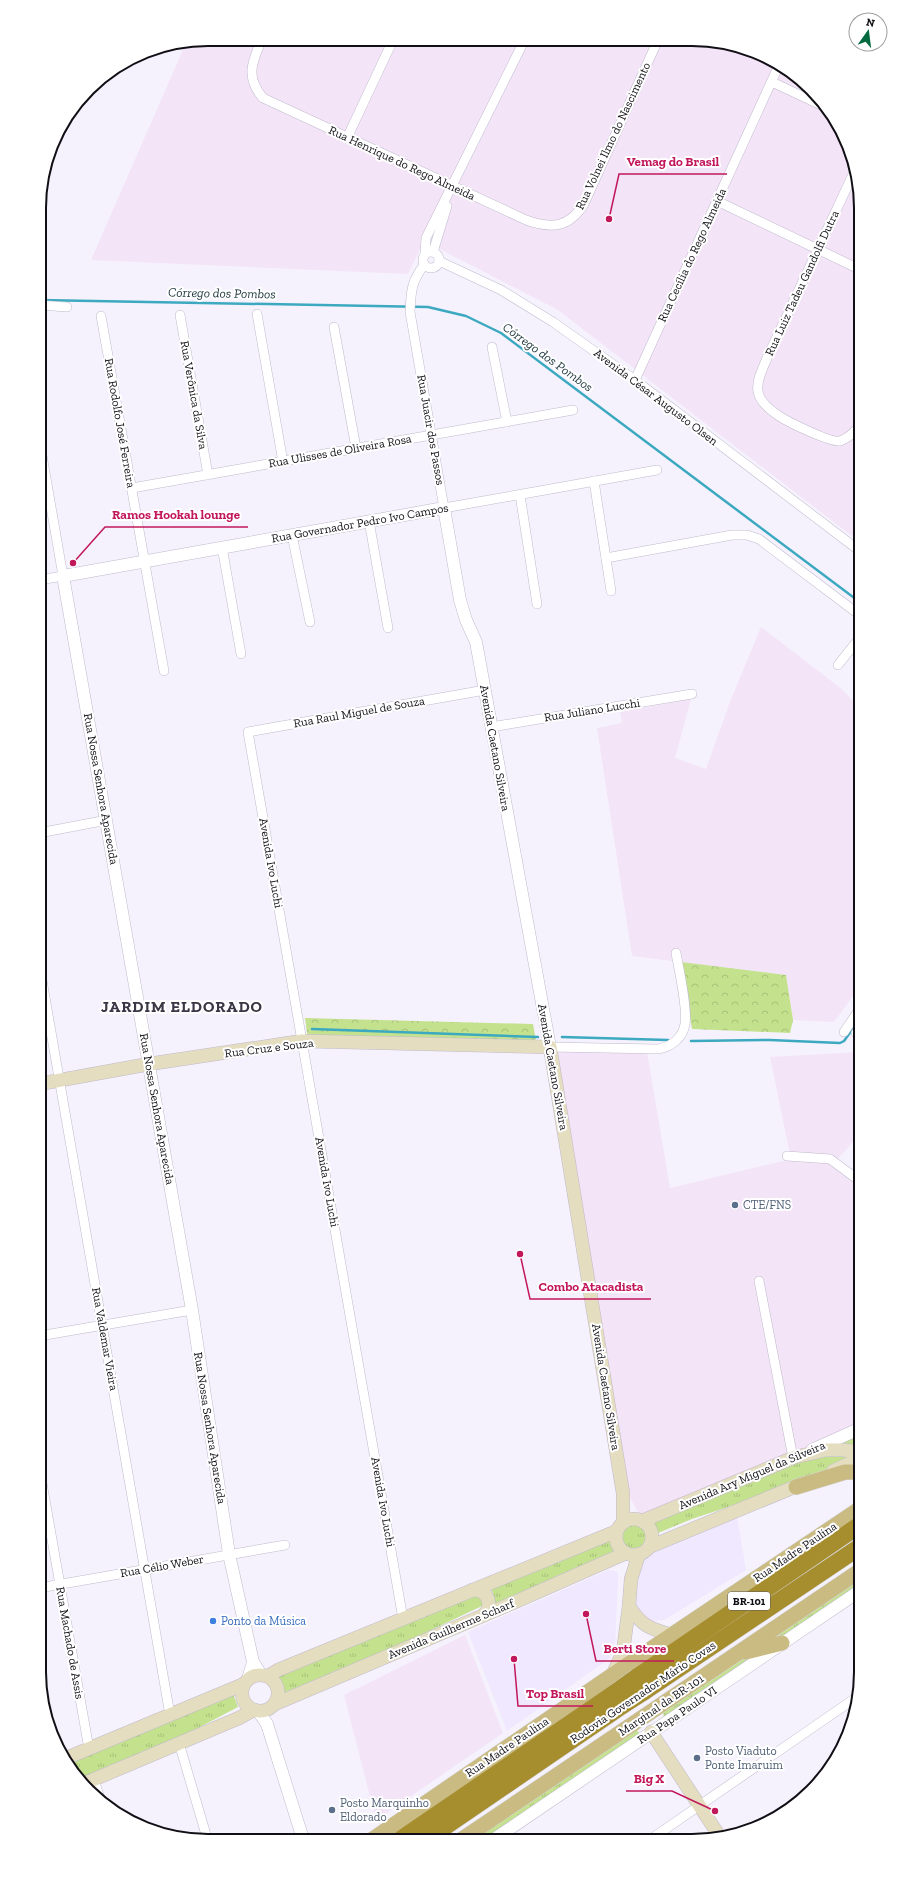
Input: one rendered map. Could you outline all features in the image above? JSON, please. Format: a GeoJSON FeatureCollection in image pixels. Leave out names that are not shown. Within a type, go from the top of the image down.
{"type":"FeatureCollection","features":[{"type":"Feature","properties":{"kind":"highway","name":"Rodovia Governador Mário Covas"},"geometry":{"type":"LineString","coordinates":[[641,1684],[854,1529]]}},
{"type":"Feature","properties":{"kind":"highway","name":"Rodovia Governador Mário Covas"},"geometry":{"type":"LineString","coordinates":[[408,1834],[619,1685],[641,1684],[854,1550]]}},
{"type":"Feature","properties":{"kind":"highway","name":"Rodovia Governador Mário Covas"},"geometry":{"type":"LineString","coordinates":[[432,1834],[619,1685]]}},
{"type":"Feature","properties":{"kind":"main road","name":"Rua Cruz e Souza"},"geometry":{"type":"LineString","coordinates":[[46,1083],[149,1064],[302,1042],[550,1047]]}},
{"type":"Feature","properties":{"kind":"main road","name":"Avenida Caetano Silveira"},"geometry":{"type":"LineString","coordinates":[[550,1047],[623,1493],[620,1527]]}},
{"type":"Feature","properties":{"kind":"main road"},"geometry":{"type":"LineString","coordinates":[[794,1458],[826,1450],[854,1451]]}},
{"type":"Feature","properties":{"kind":"main road","name":"Avenida Ary Miguel da Silveira"},"geometry":{"type":"LineString","coordinates":[[640,1520],[794,1458]]}},
{"type":"Feature","properties":{"kind":"main road"},"geometry":{"type":"LineString","coordinates":[[620,1527],[616,1541],[621,1550],[635,1552],[796,1487],[854,1461]]}},
{"type":"Feature","properties":{"kind":"main road"},"geometry":{"type":"LineString","coordinates":[[796,1487],[844,1472],[854,1472]]}},
{"type":"Feature","properties":{"kind":"main road","name":"Avenida Caetano Silveira"},"geometry":{"type":"LineString","coordinates":[[623,1493],[640,1520]]}},
{"type":"Feature","properties":{"kind":"main road"},"geometry":{"type":"LineString","coordinates":[[812,1540],[818,1532],[854,1504]]}},
{"type":"Feature","properties":{"kind":"main road","name":"Rua Madre Paulina"},"geometry":{"type":"LineString","coordinates":[[381,1834],[619,1685],[672,1635],[854,1513]]}},
{"type":"Feature","properties":{"kind":"main road"},"geometry":{"type":"LineString","coordinates":[[70,1757],[170,1715],[246,1681],[278,1670],[472,1590],[620,1527],[632,1519],[640,1520],[650,1529],[651,1541],[635,1552],[619,1685]]}},
{"type":"Feature","properties":{"kind":"main road","name":"Avenida Guilherme Scharf"},"geometry":{"type":"LineString","coordinates":[[273,1705],[635,1552]]}},
{"type":"Feature","properties":{"kind":"main road","name":"Marginal da BR-101"},"geometry":{"type":"LineString","coordinates":[[470,1834],[854,1575]]}},
{"type":"Feature","properties":{"kind":"main road"},"geometry":{"type":"LineString","coordinates":[[472,1590],[479,1591],[488,1598],[489,1605],[484,1615]]}},
{"type":"Feature","properties":{"kind":"main road"},"geometry":{"type":"LineString","coordinates":[[629,1606],[636,1618],[642,1624],[672,1635]]}},
{"type":"Feature","properties":{"kind":"main road"},"geometry":{"type":"LineString","coordinates":[[736,1655],[782,1643]]}},
{"type":"Feature","properties":{"kind":"main road"},"geometry":{"type":"LineString","coordinates":[[246,1681],[242,1691],[243,1699],[247,1706],[262,1711],[273,1705],[278,1696],[278,1688],[274,1681],[264,1675]]}},
{"type":"Feature","properties":{"kind":"main road"},"geometry":{"type":"LineString","coordinates":[[619,1685],[617,1678],[628,1689],[636,1703],[640,1719]]}},
{"type":"Feature","properties":{"kind":"main road"},"geometry":{"type":"LineString","coordinates":[[619,1685],[626,1680],[630,1688],[642,1702],[647,1705],[662,1705]]}},
{"type":"Feature","properties":{"kind":"main road"},"geometry":{"type":"LineString","coordinates":[[88,1781],[256,1710]]}},
{"type":"Feature","properties":{"kind":"main road"},"geometry":{"type":"LineString","coordinates":[[651,1732],[698,1806],[717,1832]]}},
{"type":"Feature","properties":{"kind":"street","name":"Rua Henrique do Rego Almeida"},"geometry":{"type":"LineString","coordinates":[[259,46],[252,64],[252,81],[259,94],[269,102],[526,220],[544,225],[562,224]]}},
{"type":"Feature","properties":{"kind":"street"},"geometry":{"type":"LineString","coordinates":[[348,138],[390,46]]}},
{"type":"Feature","properties":{"kind":"street"},"geometry":{"type":"LineString","coordinates":[[429,253],[426,238],[522,46]]}},
{"type":"Feature","properties":{"kind":"street","name":"Rua Volnei Ilmo do Nascimento"},"geometry":{"type":"LineString","coordinates":[[562,224],[578,214],[584,204],[655,46]]}},
{"type":"Feature","properties":{"kind":"street","name":"Rua Cecília do Rego Almeida"},"geometry":{"type":"LineString","coordinates":[[635,380],[777,70]]}},
{"type":"Feature","properties":{"kind":"street"},"geometry":{"type":"LineString","coordinates":[[772,82],[815,102]]}},
{"type":"Feature","properties":{"kind":"street","name":"Rua Luiz Tadeu Gandolfi Dutra"},"geometry":{"type":"LineString","coordinates":[[851,178],[817,249],[759,378],[757,390],[762,400],[779,416],[830,439],[839,441],[847,438],[854,430]]}},
{"type":"Feature","properties":{"kind":"street"},"geometry":{"type":"LineString","coordinates":[[717,201],[854,267]]}},
{"type":"Feature","properties":{"kind":"street"},"geometry":{"type":"LineString","coordinates":[[429,253],[438,256],[439,261],[436,266],[430,269],[424,266],[422,259],[429,253]]}},
{"type":"Feature","properties":{"kind":"street","name":"Avenida César Augusto Olsen"},"geometry":{"type":"LineString","coordinates":[[439,261],[525,304],[576,337],[854,547]]}},
{"type":"Feature","properties":{"kind":"street","name":"Rua Juacir dos Passos"},"geometry":{"type":"LineString","coordinates":[[424,266],[416,276],[410,296],[410,312],[460,600],[466,620],[476,642]]}},
{"type":"Feature","properties":{"kind":"street"},"geometry":{"type":"LineString","coordinates":[[46,306],[67,307]]}},
{"type":"Feature","properties":{"kind":"street"},"geometry":{"type":"LineString","coordinates":[[257,314],[283,462]]}},
{"type":"Feature","properties":{"kind":"street","name":"Rua Verônica da Silva"},"geometry":{"type":"LineString","coordinates":[[180,315],[208,475]]}},
{"type":"Feature","properties":{"kind":"street","name":"Rua Rodolfo José Ferreira"},"geometry":{"type":"LineString","coordinates":[[101,316],[164,671]]}},
{"type":"Feature","properties":{"kind":"street"},"geometry":{"type":"LineString","coordinates":[[334,327],[356,448]]}},
{"type":"Feature","properties":{"kind":"street"},"geometry":{"type":"LineString","coordinates":[[492,347],[507,422]]}},
{"type":"Feature","properties":{"kind":"street","name":"Rua Ulisses de Oliveira Rosa"},"geometry":{"type":"LineString","coordinates":[[132,488],[573,410]]}},
{"type":"Feature","properties":{"kind":"street","name":"Rua Governador Pedro Ivo Campos"},"geometry":{"type":"LineString","coordinates":[[63,576],[657,470]]}},
{"type":"Feature","properties":{"kind":"street","name":"Rua Nossa Senhora Aparecida"},"geometry":{"type":"LineString","coordinates":[[46,478],[192,1310],[229,1554],[253,1662],[264,1675]]}},
{"type":"Feature","properties":{"kind":"street"},"geometry":{"type":"LineString","coordinates":[[594,481],[611,590]]}},
{"type":"Feature","properties":{"kind":"street"},"geometry":{"type":"LineString","coordinates":[[520,494],[537,604]]}},
{"type":"Feature","properties":{"kind":"street"},"geometry":{"type":"LineString","coordinates":[[370,521],[388,628]]}},
{"type":"Feature","properties":{"kind":"street"},"geometry":{"type":"LineString","coordinates":[[292,535],[310,622]]}},
{"type":"Feature","properties":{"kind":"street"},"geometry":{"type":"LineString","coordinates":[[606,558],[732,535],[747,535],[759,539],[854,611]]}},
{"type":"Feature","properties":{"kind":"street"},"geometry":{"type":"LineString","coordinates":[[222,548],[241,654]]}},
{"type":"Feature","properties":{"kind":"street"},"geometry":{"type":"LineString","coordinates":[[46,579],[63,576]]}},
{"type":"Feature","properties":{"kind":"street","name":"Avenida Caetano Silveira"},"geometry":{"type":"LineString","coordinates":[[476,642],[550,1047]]}},
{"type":"Feature","properties":{"kind":"street"},"geometry":{"type":"LineString","coordinates":[[838,665],[854,645]]}},
{"type":"Feature","properties":{"kind":"street","name":"Rua Raul Miguel de Souza"},"geometry":{"type":"LineString","coordinates":[[250,746],[248,732],[484,690]]}},
{"type":"Feature","properties":{"kind":"street","name":"Rua Juliano Lucchi"},"geometry":{"type":"LineString","coordinates":[[491,727],[692,694]]}},
{"type":"Feature","properties":{"kind":"street","name":"Avenida Ivo Luchi"},"geometry":{"type":"LineString","coordinates":[[250,746],[403,1619]]}},
{"type":"Feature","properties":{"kind":"street"},"geometry":{"type":"LineString","coordinates":[[46,832],[107,820]]}},
{"type":"Feature","properties":{"kind":"street"},"geometry":{"type":"LineString","coordinates":[[550,1047],[658,1049],[671,1045],[678,1039],[686,1024],[676,953]]}},
{"type":"Feature","properties":{"kind":"street","name":"Rua Valdemar Vieira"},"geometry":{"type":"LineString","coordinates":[[46,1002],[170,1715]]}},
{"type":"Feature","properties":{"kind":"street"},"geometry":{"type":"LineString","coordinates":[[844,1032],[854,1017]]}},
{"type":"Feature","properties":{"kind":"street"},"geometry":{"type":"LineString","coordinates":[[787,1156],[830,1159],[854,1177]]}},
{"type":"Feature","properties":{"kind":"street"},"geometry":{"type":"LineString","coordinates":[[759,1282],[794,1458]]}},
{"type":"Feature","properties":{"kind":"street"},"geometry":{"type":"LineString","coordinates":[[46,1335],[192,1310]]}},
{"type":"Feature","properties":{"kind":"street","name":"Avenida Ary Miguel da Silveira"},"geometry":{"type":"LineString","coordinates":[[794,1458],[854,1431]]}},
{"type":"Feature","properties":{"kind":"street","name":"Rua Machado de Assis"},"geometry":{"type":"LineString","coordinates":[[46,1505],[89,1749]]}},
{"type":"Feature","properties":{"kind":"street","name":"Rua Célio Weber"},"geometry":{"type":"LineString","coordinates":[[46,1587],[285,1545]]}},
{"type":"Feature","properties":{"kind":"street","name":"Rua Papa Paulo VI"},"geometry":{"type":"LineString","coordinates":[[508,1834],[651,1732],[854,1595]]}},
{"type":"Feature","properties":{"kind":"street","name":"Rua Nossa Senhora Aparecida"},"geometry":{"type":"LineString","coordinates":[[246,1681],[253,1662]]}},
{"type":"Feature","properties":{"kind":"street"},"geometry":{"type":"LineString","coordinates":[[658,1834],[851,1702]]}},
{"type":"Feature","properties":{"kind":"street"},"geometry":{"type":"LineString","coordinates":[[267,1724],[273,1705]]}},
{"type":"Feature","properties":{"kind":"street"},"geometry":{"type":"LineString","coordinates":[[256,1710],[267,1724],[301,1834]]}},
{"type":"Feature","properties":{"kind":"street"},"geometry":{"type":"LineString","coordinates":[[179,1743],[206,1834]]}},
{"type":"Feature","properties":{"kind":"shaded area"},"geometry":{"type":"Polygon","coordinates":[[[197,46],[703,46],[724,49],[754,58],[791,79],[807,93],[821,109],[842,146],[851,176],[854,197],[854,538],[558,310],[424,241],[408,274],[91,260],[184,48],[197,46]]]}},
{"type":"Feature","properties":{"kind":"shaded area"},"geometry":{"type":"Polygon","coordinates":[[[761,627],[843,690],[854,702],[854,995],[834,1022],[793,1020],[786,975],[632,956],[597,728],[622,723],[620,712],[691,699],[675,758],[706,769],[731,699],[761,627]]]}},
{"type":"Feature","properties":{"kind":"shaded area"},"geometry":{"type":"Polygon","coordinates":[[[554,1050],[647,1052],[670,1188],[791,1159],[770,1057],[854,1052],[854,1140],[838,1159],[854,1174],[854,1427],[794,1454],[640,1516],[627,1492],[554,1050]]]}},
{"type":"Feature","properties":{"kind":"shaded area"},"geometry":{"type":"Polygon","coordinates":[[[737,1517],[746,1570],[664,1620],[652,1621],[643,1617],[635,1605],[637,1568],[645,1555],[737,1517]]]}},
{"type":"Feature","properties":{"kind":"shaded area"},"geometry":{"type":"Polygon","coordinates":[[[608,1570],[618,1573],[615,1645],[610,1658],[507,1731],[468,1632],[608,1570]]]}},
{"type":"Feature","properties":{"kind":"shaded area"},"geometry":{"type":"Polygon","coordinates":[[[465,1635],[503,1733],[376,1820],[344,1695],[465,1635]]]}},
{"type":"Feature","properties":{"kind":"green space"},"geometry":{"type":"Polygon","coordinates":[[[681,962],[786,975],[793,1020],[790,1033],[692,1029],[681,962]]]}},
{"type":"Feature","properties":{"kind":"green space"},"geometry":{"type":"Polygon","coordinates":[[[305,1018],[533,1024],[536,1041],[308,1040],[305,1018]]]}},
{"type":"Feature","properties":{"kind":"green space"},"geometry":{"type":"Polygon","coordinates":[[[854,1437],[854,1449],[836,1445],[854,1437]]]}},
{"type":"Feature","properties":{"kind":"green space"},"geometry":{"type":"Polygon","coordinates":[[[818,1454],[854,1456],[854,1459],[770,1493],[692,1519],[658,1533],[654,1522],[818,1454]]]}},
{"type":"Feature","properties":{"kind":"green space"},"geometry":{"type":"Polygon","coordinates":[[[634,1524],[643,1528],[647,1537],[643,1546],[634,1550],[625,1546],[621,1537],[625,1528],[634,1524]]]}},
{"type":"Feature","properties":{"kind":"green space"},"geometry":{"type":"Polygon","coordinates":[[[610,1541],[614,1551],[495,1604],[495,1598],[491,1589],[610,1541]]]}},
{"type":"Feature","properties":{"kind":"green space"},"geometry":{"type":"Polygon","coordinates":[[[854,1581],[854,1592],[783,1638],[755,1645],[854,1581]]]}},
{"type":"Feature","properties":{"kind":"green space"},"geometry":{"type":"Polygon","coordinates":[[[471,1596],[478,1596],[482,1598],[482,1606],[427,1632],[412,1642],[286,1694],[281,1691],[276,1677],[471,1596]]]}},
{"type":"Feature","properties":{"kind":"green space"},"geometry":{"type":"Polygon","coordinates":[[[761,1655],[664,1718],[663,1712],[739,1660],[761,1655]]]}},
{"type":"Feature","properties":{"kind":"green space"},"geometry":{"type":"Polygon","coordinates":[[[232,1691],[238,1707],[181,1737],[84,1777],[71,1758],[232,1691]]]}},
{"type":"Feature","properties":{"kind":"green space"},"geometry":{"type":"Polygon","coordinates":[[[637,1730],[641,1736],[497,1834],[482,1834],[637,1730]]]}},
{"type":"Feature","properties":{"kind":"waterway","name":"Córrego dos Pombos"},"geometry":{"type":"LineString","coordinates":[[46,300],[428,307],[466,316],[501,333],[854,598]]}},
{"type":"Feature","properties":{"kind":"waterway"},"geometry":{"type":"LineString","coordinates":[[691,1041],[770,1040],[840,1043],[844,1041],[854,1027]]}},
{"type":"Feature","properties":{"kind":"waterway"},"geometry":{"type":"LineString","coordinates":[[312,1029],[538,1037]]}},
{"type":"Feature","properties":{"kind":"waterway"},"geometry":{"type":"LineString","coordinates":[[562,1037],[668,1040]]}},
{"type":"Feature","properties":{"kind":"place","name":"Vemag do Brasil"},"geometry":{"type":"Point","coordinates":[609,219]}},
{"type":"Feature","properties":{"kind":"place","name":"Ramos Hookah lounge"},"geometry":{"type":"Point","coordinates":[73,563]}},
{"type":"Feature","properties":{"kind":"place","name":"CTE/FNS"},"geometry":{"type":"Point","coordinates":[735,1205]}},
{"type":"Feature","properties":{"kind":"place","name":"Combo Atacadista"},"geometry":{"type":"Point","coordinates":[520,1254]}},
{"type":"Feature","properties":{"kind":"place","name":"Berti Store"},"geometry":{"type":"Point","coordinates":[586,1614]}},
{"type":"Feature","properties":{"kind":"place","name":"Ponto da Música"},"geometry":{"type":"Point","coordinates":[213,1621]}},
{"type":"Feature","properties":{"kind":"place","name":"Top Brasil"},"geometry":{"type":"Point","coordinates":[514,1659]}},
{"type":"Feature","properties":{"kind":"place","name":"Posto Viaduto Ponte Imaruim"},"geometry":{"type":"Point","coordinates":[697,1758]}},
{"type":"Feature","properties":{"kind":"place","name":"Posto Marquinho Eldorado"},"geometry":{"type":"Point","coordinates":[332,1810]}},
{"type":"Feature","properties":{"kind":"place","name":"Big X"},"geometry":{"type":"Point","coordinates":[715,1811]}},
{"type":"Feature","properties":{"kind":"district","name":"JARDIM ELDORADO"},"geometry":{"type":"Point","coordinates":[182,1006]}}]}
